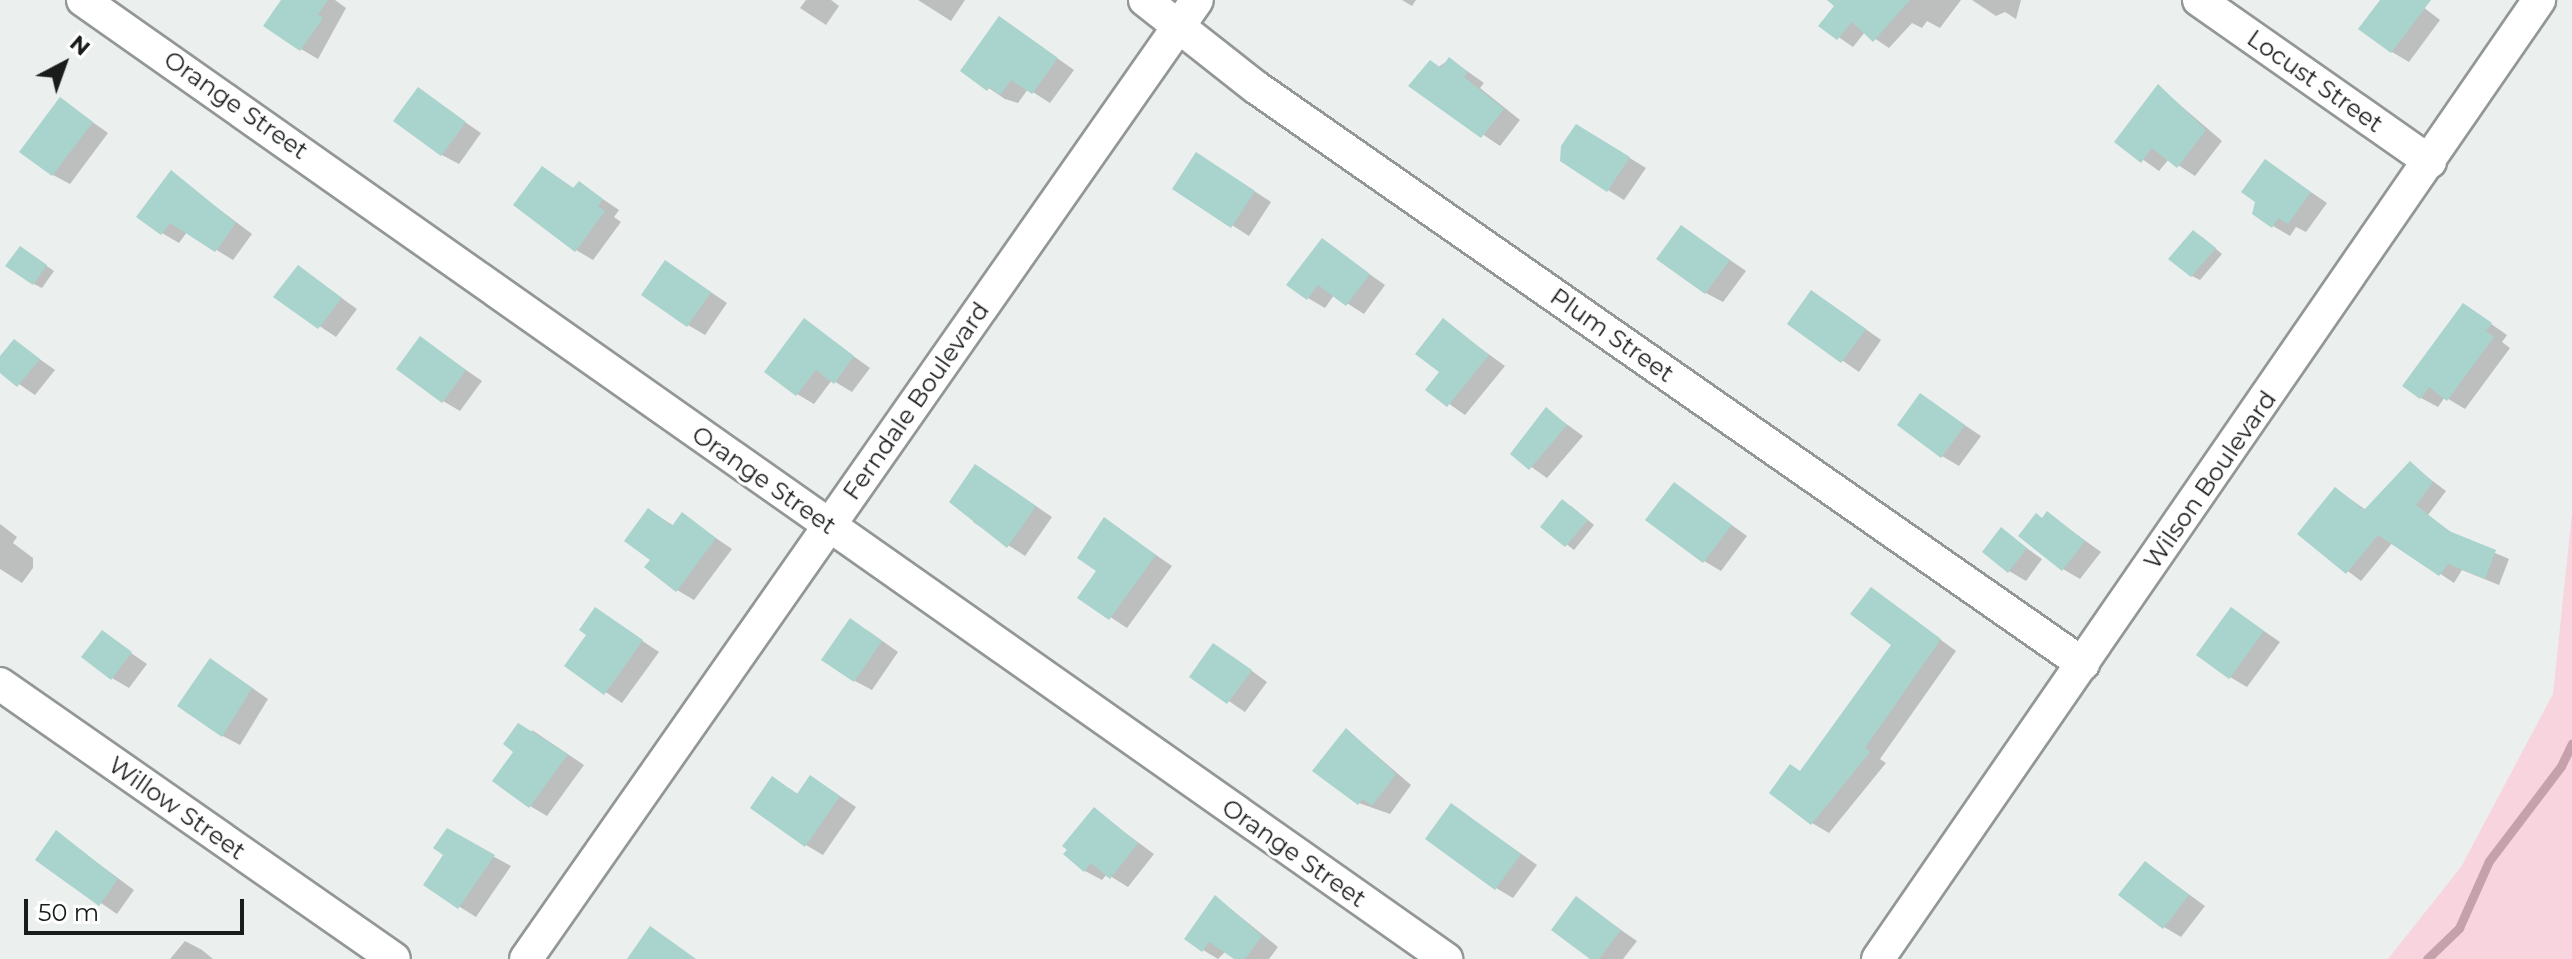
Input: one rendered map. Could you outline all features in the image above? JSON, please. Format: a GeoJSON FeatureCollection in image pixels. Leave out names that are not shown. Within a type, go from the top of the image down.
{"type":"FeatureCollection","features":[{"type":"Feature","properties":{"kind":"street","name":"Orange Street"},"geometry":{"type":"LineString","coordinates":[[83,0],[1446,959]]}},
{"type":"Feature","properties":{"kind":"street","name":"Plum Street"},"geometry":{"type":"LineString","coordinates":[[1145,0],[1188,12],[1257,88],[2083,664]]}},
{"type":"Feature","properties":{"kind":"street","name":"Locust Street"},"geometry":{"type":"LineString","coordinates":[[2199,0],[2430,162]]}},
{"type":"Feature","properties":{"kind":"street","name":"Wilson Boulevard"},"geometry":{"type":"LineString","coordinates":[[1878,959],[2539,0]]}},
{"type":"Feature","properties":{"kind":"street","name":"Ferndale Boulevard"},"geometry":{"type":"LineString","coordinates":[[526,959],[1188,12]]}},
{"type":"Feature","properties":{"kind":"street","name":"Willow Street"},"geometry":{"type":"LineString","coordinates":[[0,684],[394,959]]}},
{"type":"Feature","properties":{"kind":"shaded area"},"geometry":{"type":"Polygon","coordinates":[[[2572,513],[2572,959],[2388,959],[2461,867],[2553,694],[2572,513]]]}},
{"type":"Feature","properties":{"kind":"building"},"geometry":{"type":"Polygon","coordinates":[[[281,0],[328,0],[318,14],[323,18],[300,51],[263,26],[281,0]]]}},
{"type":"Feature","properties":{"kind":"building"},"geometry":{"type":"Polygon","coordinates":[[[1827,0],[1910,0],[1873,42],[1852,22],[1837,40],[1818,26],[1834,6],[1827,0]]]}},
{"type":"Feature","properties":{"kind":"building"},"geometry":{"type":"Polygon","coordinates":[[[2380,0],[2431,0],[2391,53],[2358,29],[2380,0]]]}},
{"type":"Feature","properties":{"kind":"building"},"geometry":{"type":"Polygon","coordinates":[[[999,16],[1058,58],[1032,94],[1011,80],[1000,95],[990,87],[987,91],[960,71],[999,16]]]}},
{"type":"Feature","properties":{"kind":"building"},"geometry":{"type":"Polygon","coordinates":[[[1449,57],[1468,72],[1464,77],[1504,109],[1481,138],[1408,86],[1430,60],[1441,68],[1449,57]]]}},
{"type":"Feature","properties":{"kind":"building"},"geometry":{"type":"Polygon","coordinates":[[[2158,84],[2206,130],[2177,168],[2152,148],[2141,163],[2114,142],[2158,84]]]}},
{"type":"Feature","properties":{"kind":"building"},"geometry":{"type":"Polygon","coordinates":[[[418,87],[466,122],[441,156],[393,121],[418,87]]]}},
{"type":"Feature","properties":{"kind":"building"},"geometry":{"type":"Polygon","coordinates":[[[60,97],[93,122],[52,176],[19,152],[60,97]]]}},
{"type":"Feature","properties":{"kind":"building"},"geometry":{"type":"Polygon","coordinates":[[[1576,124],[1630,157],[1607,192],[1560,161],[1561,146],[1576,124]]]}},
{"type":"Feature","properties":{"kind":"building"},"geometry":{"type":"Polygon","coordinates":[[[1196,152],[1255,191],[1231,228],[1172,189],[1196,152]]]}},
{"type":"Feature","properties":{"kind":"building"},"geometry":{"type":"Polygon","coordinates":[[[2265,159],[2311,192],[2288,224],[2278,218],[2272,228],[2252,214],[2255,202],[2241,192],[2265,159]]]}},
{"type":"Feature","properties":{"kind":"building"},"geometry":{"type":"Polygon","coordinates":[[[542,166],[573,188],[579,181],[603,199],[598,206],[605,211],[575,252],[513,205],[542,166]]]}},
{"type":"Feature","properties":{"kind":"building"},"geometry":{"type":"Polygon","coordinates":[[[171,170],[236,223],[215,252],[170,223],[161,235],[136,217],[171,170]]]}},
{"type":"Feature","properties":{"kind":"building"},"geometry":{"type":"Polygon","coordinates":[[[1681,225],[1730,260],[1705,294],[1656,259],[1681,225]]]}},
{"type":"Feature","properties":{"kind":"building"},"geometry":{"type":"Polygon","coordinates":[[[2193,230],[2216,248],[2191,277],[2168,259],[2193,230]]]}},
{"type":"Feature","properties":{"kind":"building"},"geometry":{"type":"Polygon","coordinates":[[[1322,238],[1370,274],[1346,306],[1318,285],[1307,300],[1286,285],[1322,238]]]}},
{"type":"Feature","properties":{"kind":"building"},"geometry":{"type":"Polygon","coordinates":[[[20,246],[47,265],[33,285],[5,266],[20,246]]]}},
{"type":"Feature","properties":{"kind":"building"},"geometry":{"type":"Polygon","coordinates":[[[665,260],[711,292],[687,327],[641,295],[665,260]]]}},
{"type":"Feature","properties":{"kind":"building"},"geometry":{"type":"Polygon","coordinates":[[[298,265],[342,298],[318,329],[273,297],[298,265]]]}},
{"type":"Feature","properties":{"kind":"building"},"geometry":{"type":"Polygon","coordinates":[[[1811,290],[1866,329],[1841,363],[1787,324],[1811,290]]]}},
{"type":"Feature","properties":{"kind":"building"},"geometry":{"type":"Polygon","coordinates":[[[2463,303],[2492,323],[2486,331],[2494,337],[2447,401],[2429,387],[2420,399],[2402,386],[2463,303]]]}},
{"type":"Feature","properties":{"kind":"building"},"geometry":{"type":"Polygon","coordinates":[[[804,318],[854,356],[834,384],[816,370],[796,396],[764,372],[804,318]]]}},
{"type":"Feature","properties":{"kind":"building"},"geometry":{"type":"Polygon","coordinates":[[[1443,318],[1489,355],[1447,407],[1425,390],[1439,372],[1415,354],[1443,318]]]}},
{"type":"Feature","properties":{"kind":"building"},"geometry":{"type":"Polygon","coordinates":[[[420,336],[466,370],[442,403],[396,369],[420,336]]]}},
{"type":"Feature","properties":{"kind":"building"},"geometry":{"type":"Polygon","coordinates":[[[14,339],[40,359],[17,387],[0,373],[0,356],[14,339]]]}},
{"type":"Feature","properties":{"kind":"building"},"geometry":{"type":"Polygon","coordinates":[[[1920,393],[1965,425],[1941,458],[1897,425],[1920,393]]]}},
{"type":"Feature","properties":{"kind":"building"},"geometry":{"type":"Polygon","coordinates":[[[1546,407],[1567,425],[1529,470],[1510,454],[1546,407]]]}},
{"type":"Feature","properties":{"kind":"building"},"geometry":{"type":"Polygon","coordinates":[[[2410,461],[2433,482],[2416,505],[2449,531],[2496,550],[2485,579],[2448,564],[2439,576],[2378,535],[2346,574],[2297,534],[2335,487],[2364,510],[2410,461]]]}},
{"type":"Feature","properties":{"kind":"building"},"geometry":{"type":"Polygon","coordinates":[[[975,464],[1036,506],[1007,548],[949,502],[975,464]]]}},
{"type":"Feature","properties":{"kind":"building"},"geometry":{"type":"Polygon","coordinates":[[[1674,482],[1732,525],[1703,563],[1645,520],[1674,482]]]}},
{"type":"Feature","properties":{"kind":"building"},"geometry":{"type":"Polygon","coordinates":[[[1562,499],[1588,520],[1565,547],[1540,527],[1562,499]]]}},
{"type":"Feature","properties":{"kind":"building"},"geometry":{"type":"Polygon","coordinates":[[[648,508],[672,526],[682,512],[716,538],[676,592],[644,567],[650,560],[624,541],[648,508]]]}},
{"type":"Feature","properties":{"kind":"building"},"geometry":{"type":"Polygon","coordinates":[[[2047,511],[2085,541],[2062,571],[2018,536],[2036,513],[2042,518],[2047,511]]]}},
{"type":"Feature","properties":{"kind":"building"},"geometry":{"type":"Polygon","coordinates":[[[1104,517],[1156,555],[1109,620],[1077,598],[1096,571],[1077,558],[1104,517]]]}},
{"type":"Feature","properties":{"kind":"building"},"geometry":{"type":"Polygon","coordinates":[[[2001,527],[2027,548],[2008,573],[1982,552],[2001,527]]]}},
{"type":"Feature","properties":{"kind":"building"},"geometry":{"type":"Polygon","coordinates":[[[1871,587],[1941,639],[1865,748],[1870,752],[1811,825],[1769,793],[1790,764],[1800,771],[1891,645],[1850,614],[1871,587]]]}},
{"type":"Feature","properties":{"kind":"building"},"geometry":{"type":"Polygon","coordinates":[[[595,607],[643,640],[604,695],[564,666],[586,635],[579,630],[595,607]]]}},
{"type":"Feature","properties":{"kind":"building"},"geometry":{"type":"Polygon","coordinates":[[[2231,607],[2264,631],[2229,679],[2196,655],[2231,607]]]}},
{"type":"Feature","properties":{"kind":"building"},"geometry":{"type":"Polygon","coordinates":[[[850,618],[882,641],[854,682],[821,660],[850,618]]]}},
{"type":"Feature","properties":{"kind":"building"},"geometry":{"type":"Polygon","coordinates":[[[102,630],[132,652],[111,680],[81,657],[102,630]]]}},
{"type":"Feature","properties":{"kind":"building"},"geometry":{"type":"Polygon","coordinates":[[[1213,643],[1252,670],[1227,704],[1189,677],[1213,643]]]}},
{"type":"Feature","properties":{"kind":"building"},"geometry":{"type":"Polygon","coordinates":[[[210,658],[252,688],[222,737],[177,706],[210,658]]]}},
{"type":"Feature","properties":{"kind":"building"},"geometry":{"type":"Polygon","coordinates":[[[518,723],[568,754],[529,808],[492,781],[513,752],[503,744],[518,723]]]}},
{"type":"Feature","properties":{"kind":"building"},"geometry":{"type":"Polygon","coordinates":[[[1346,728],[1396,774],[1372,806],[1363,799],[1358,805],[1312,771],[1346,728]]]}},
{"type":"Feature","properties":{"kind":"building"},"geometry":{"type":"Polygon","coordinates":[[[810,775],[840,796],[805,847],[750,808],[772,776],[797,794],[810,775]]]}},
{"type":"Feature","properties":{"kind":"building"},"geometry":{"type":"Polygon","coordinates":[[[1451,803],[1521,854],[1495,890],[1425,839],[1451,803]]]}},
{"type":"Feature","properties":{"kind":"building"},"geometry":{"type":"Polygon","coordinates":[[[1094,807],[1138,843],[1110,879],[1091,863],[1084,872],[1063,854],[1067,850],[1062,846],[1094,807]]]}},
{"type":"Feature","properties":{"kind":"building"},"geometry":{"type":"Polygon","coordinates":[[[447,828],[495,855],[458,909],[423,885],[443,855],[433,848],[447,828]]]}},
{"type":"Feature","properties":{"kind":"building"},"geometry":{"type":"Polygon","coordinates":[[[56,830],[118,879],[99,906],[35,860],[56,830]]]}},
{"type":"Feature","properties":{"kind":"building"},"geometry":{"type":"Polygon","coordinates":[[[2145,861],[2189,895],[2163,929],[2118,895],[2145,861]]]}},
{"type":"Feature","properties":{"kind":"building"},"geometry":{"type":"Polygon","coordinates":[[[1215,895],[1262,936],[1245,959],[1234,959],[1209,942],[1202,952],[1184,939],[1215,895]]]}},
{"type":"Feature","properties":{"kind":"building"},"geometry":{"type":"Polygon","coordinates":[[[1576,896],[1621,930],[1599,959],[1590,959],[1551,930],[1576,896]]]}},
{"type":"Feature","properties":{"kind":"building"},"geometry":{"type":"Polygon","coordinates":[[[650,926],[696,959],[627,959],[650,926]]]}},
{"type":"Feature","properties":{"kind":"waterway"},"geometry":{"type":"LineString","coordinates":[[2427,959],[2459,928],[2489,861],[2561,766],[2572,743]]}}]}
